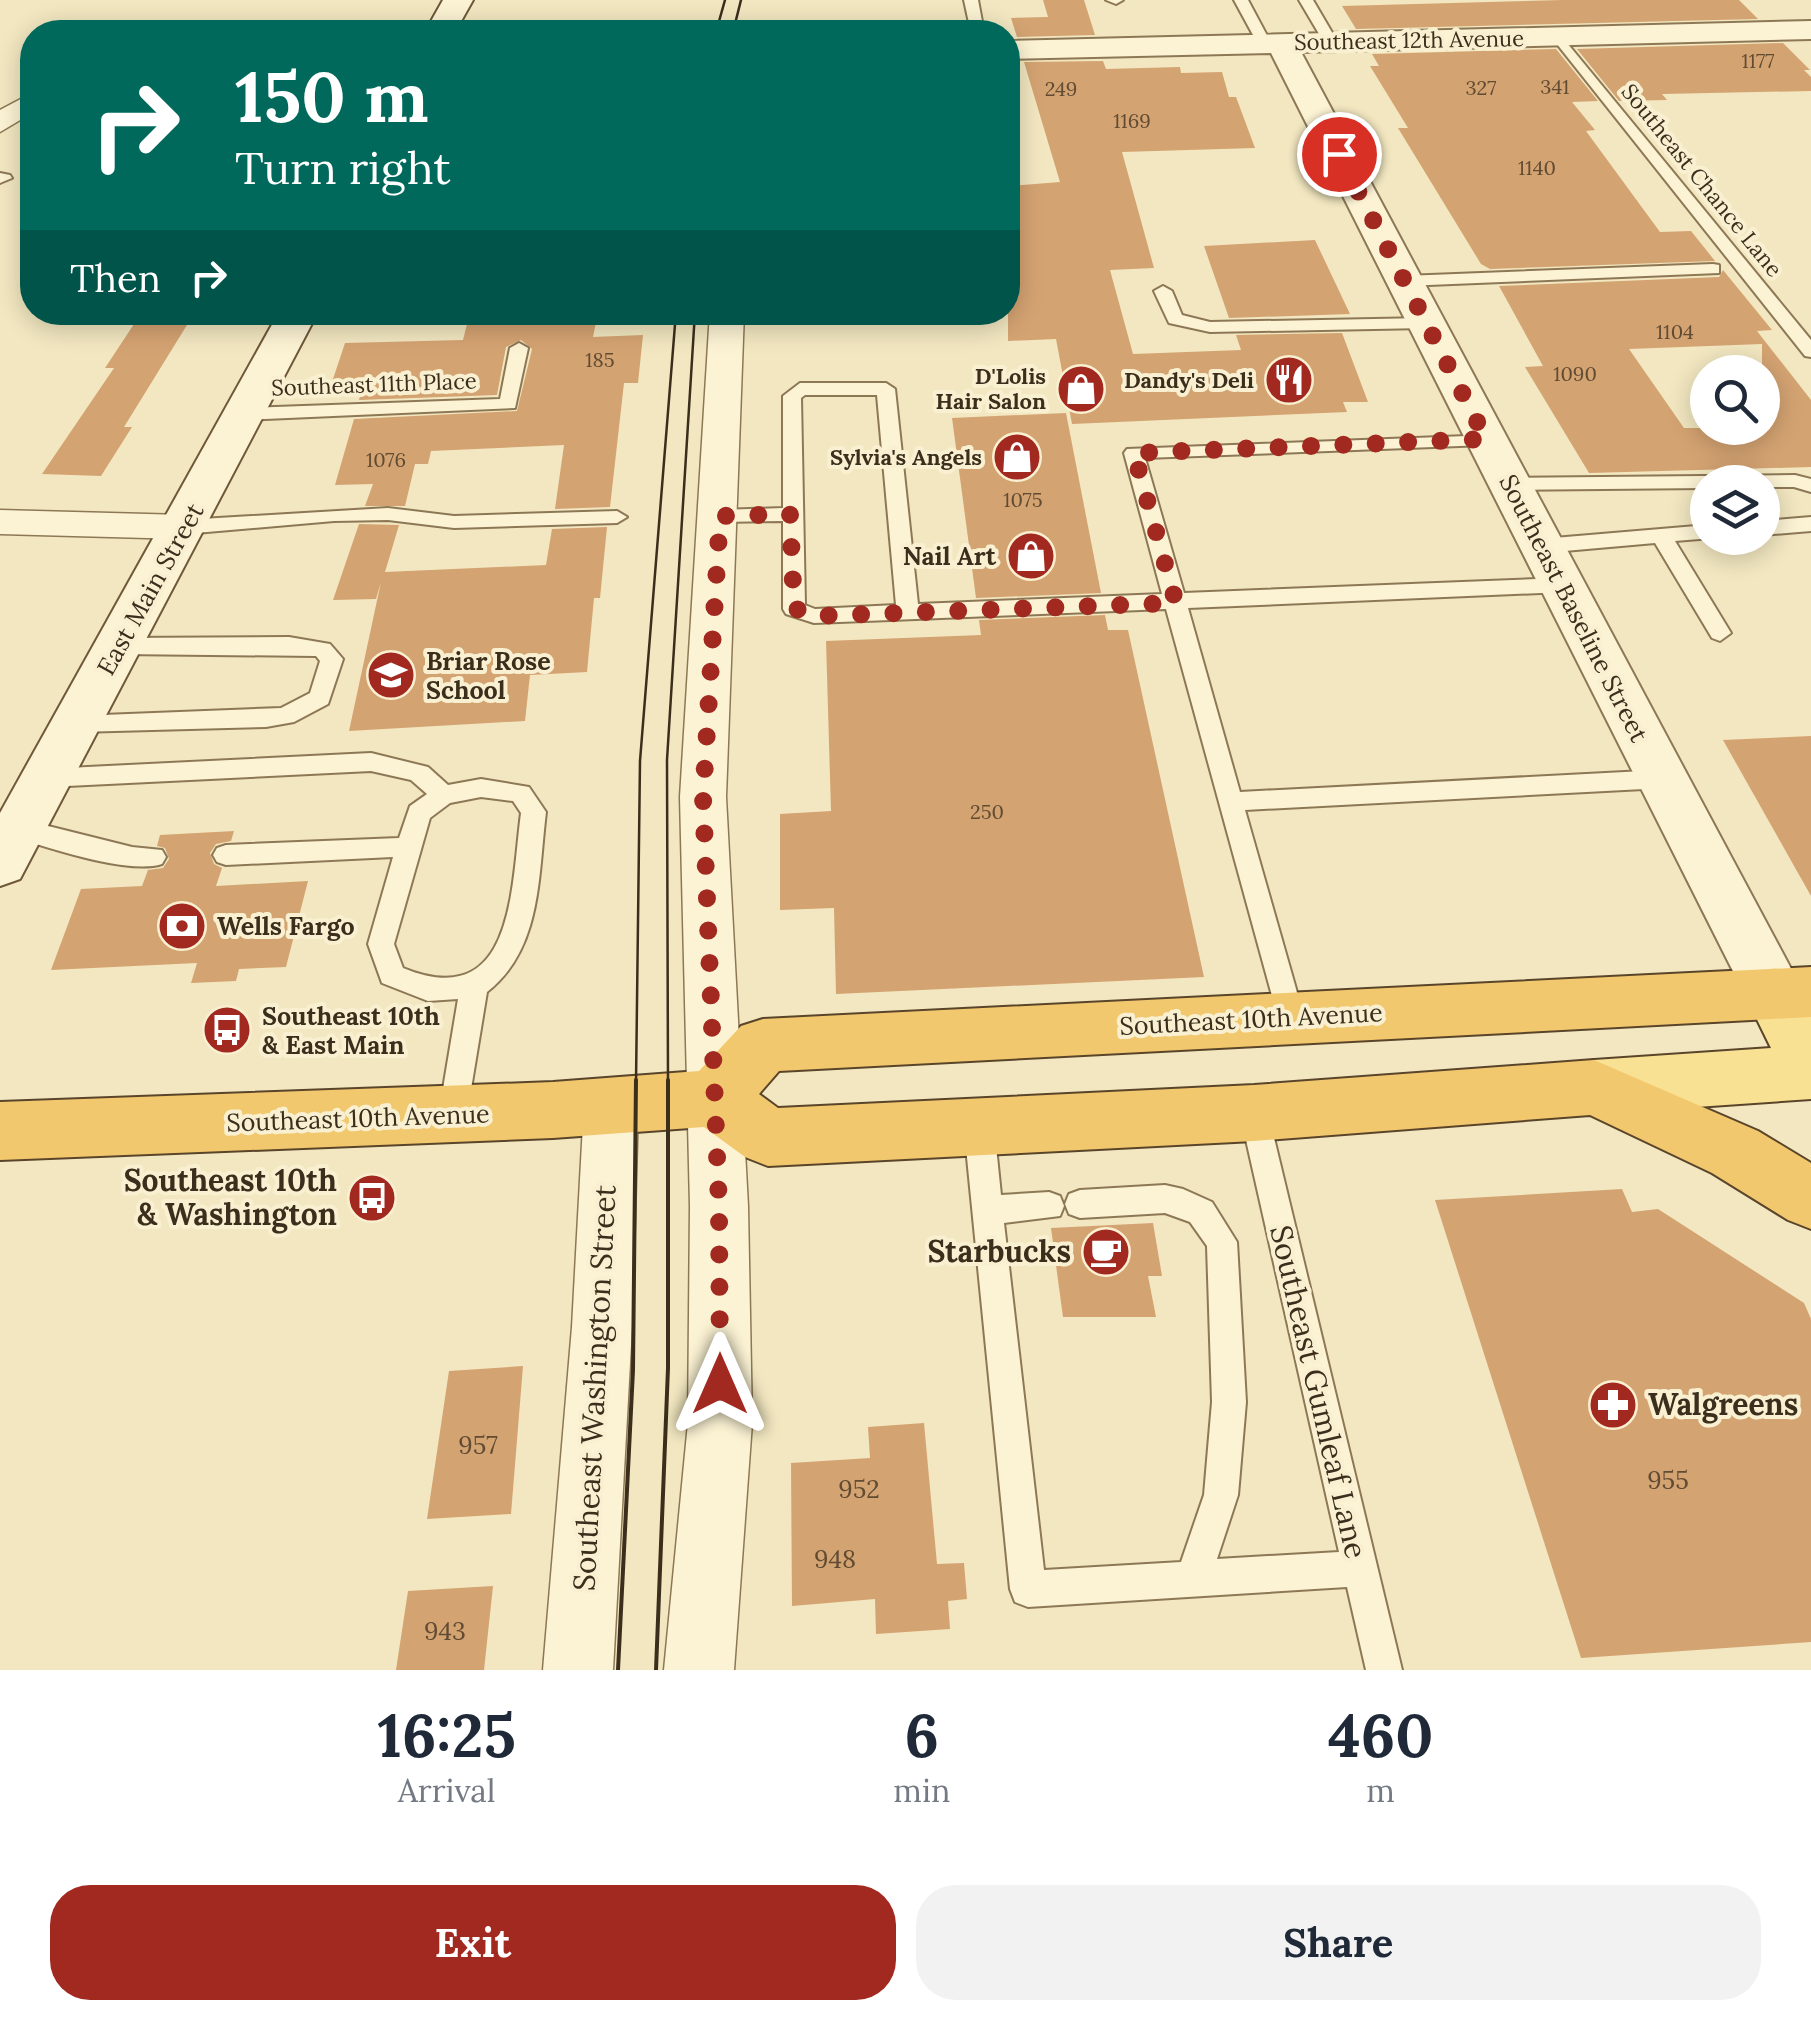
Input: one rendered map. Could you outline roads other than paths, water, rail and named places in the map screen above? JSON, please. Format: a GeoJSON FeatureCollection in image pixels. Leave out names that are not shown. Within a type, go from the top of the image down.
{"type":"FeatureCollection","features":[{"type":"Feature","properties":{"kind":"highway","name":"Southeast 10th Avenue"},"geometry":{"type":"LineString","coordinates":[[0,1131],[453,1114],[715,1098],[763,1044],[1792,993]]}},
{"type":"Feature","properties":{"kind":"highway"},"geometry":{"type":"LineString","coordinates":[[715,1098],[768,1137],[1254,1114],[1594,1087],[1735,1152],[1811,1198]]}},
{"type":"Feature","properties":{"kind":"main road","name":"Southeast Baseline Street"},"geometry":{"type":"LineString","coordinates":[[1792,993],[1811,1069]]}},
{"type":"Feature","properties":{"kind":"main road"},"geometry":{"type":"LineString","coordinates":[[1594,1087],[1811,1069]]}},
{"type":"Feature","properties":{"kind":"street"},"geometry":{"type":"LineString","coordinates":[[1798,0],[1811,13]]}},
{"type":"Feature","properties":{"kind":"street","name":"Southeast 12th Avenue"},"geometry":{"type":"LineString","coordinates":[[1020,50],[1811,30]]}},
{"type":"Feature","properties":{"kind":"street","name":"Southeast Baseline Street"},"geometry":{"type":"LineString","coordinates":[[1272,43],[1404,280],[1663,779],[1792,993]]}},
{"type":"Feature","properties":{"kind":"street","name":"East Main Street"},"geometry":{"type":"LineString","coordinates":[[10,846],[292,325]]}},
{"type":"Feature","properties":{"kind":"street"},"geometry":{"type":"LineString","coordinates":[[700,1670],[720,1423],[715,1098],[703,797],[727,325]]}},
{"type":"Feature","properties":{"kind":"street"},"geometry":{"type":"LineString","coordinates":[[0,522],[184,527]]}},
{"type":"Feature","properties":{"kind":"street","name":"Southeast Washington Street"},"geometry":{"type":"LineString","coordinates":[[578,1670],[602,1327],[611,1106]]}},
{"type":"Feature","properties":{"kind":"lane"},"geometry":{"type":"LineString","coordinates":[[1241,0],[1272,43]]}},
{"type":"Feature","properties":{"kind":"lane"},"geometry":{"type":"LineString","coordinates":[[1306,0],[1330,41]]}},
{"type":"Feature","properties":{"kind":"lane","name":"Southeast Chance Lane"},"geometry":{"type":"LineString","coordinates":[[1558,36],[1811,352]]}},
{"type":"Feature","properties":{"kind":"lane"},"geometry":{"type":"LineString","coordinates":[[1404,280],[1713,269]]}},
{"type":"Feature","properties":{"kind":"lane"},"geometry":{"type":"LineString","coordinates":[[1163,291],[1175,319],[1210,328],[1426,323]]}},
{"type":"Feature","properties":{"kind":"lane","name":"Southeast 11th Place"},"geometry":{"type":"LineString","coordinates":[[245,414],[508,404],[519,348]]}},
{"type":"Feature","properties":{"kind":"lane"},"geometry":{"type":"LineString","coordinates":[[908,612],[886,388],[800,389],[792,396],[790,514],[794,608],[814,616],[1563,585]]}},
{"type":"Feature","properties":{"kind":"lane"},"geometry":{"type":"LineString","coordinates":[[1290,1017],[1134,453],[1486,439]]}},
{"type":"Feature","properties":{"kind":"lane"},"geometry":{"type":"LineString","coordinates":[[1510,484],[1795,481],[1811,486]]}},
{"type":"Feature","properties":{"kind":"lane"},"geometry":{"type":"LineString","coordinates":[[184,527],[334,515],[388,514],[454,522],[617,517]]}},
{"type":"Feature","properties":{"kind":"lane"},"geometry":{"type":"LineString","coordinates":[[720,516],[790,514]]}},
{"type":"Feature","properties":{"kind":"lane"},"geometry":{"type":"LineString","coordinates":[[1780,527],[1811,524]]}},
{"type":"Feature","properties":{"kind":"lane"},"geometry":{"type":"LineString","coordinates":[[1542,546],[1690,534]]}},
{"type":"Feature","properties":{"kind":"lane"},"geometry":{"type":"LineString","coordinates":[[1661,536],[1720,633]]}},
{"type":"Feature","properties":{"kind":"lane"},"geometry":{"type":"LineString","coordinates":[[77,724],[286,716],[320,698],[332,659],[322,649],[289,646],[118,646]]}},
{"type":"Feature","properties":{"kind":"lane"},"geometry":{"type":"LineString","coordinates":[[47,778],[371,762],[419,772],[443,795]]}},
{"type":"Feature","properties":{"kind":"lane"},"geometry":{"type":"LineString","coordinates":[[1231,802],[1663,779]]}},
{"type":"Feature","properties":{"kind":"lane"},"geometry":{"type":"LineString","coordinates":[[480,788],[520,793],[534,812],[517,934],[499,967],[474,986],[428,990],[392,975],[381,944],[419,813],[443,795],[480,788]]}},
{"type":"Feature","properties":{"kind":"lane"},"geometry":{"type":"LineString","coordinates":[[10,846],[153,857]]}},
{"type":"Feature","properties":{"kind":"lane"},"geometry":{"type":"LineString","coordinates":[[226,855],[409,847]]}},
{"type":"Feature","properties":{"kind":"lane"},"geometry":{"type":"LineString","coordinates":[[453,1114],[474,986]]}},
{"type":"Feature","properties":{"kind":"lane","name":"Southeast Gumleaf Lane"},"geometry":{"type":"LineString","coordinates":[[1254,1114],[1384,1670]]}},
{"type":"Feature","properties":{"kind":"lane"},"geometry":{"type":"LineString","coordinates":[[979,1127],[1028,1590],[1360,1568]]}},
{"type":"Feature","properties":{"kind":"lane"},"geometry":{"type":"LineString","coordinates":[[988,1210],[1165,1199],[1200,1212],[1222,1242],[1228,1420],[1221,1495],[1194,1578]]}},
{"type":"Feature","properties":{"kind":"tram line"},"geometry":{"type":"LineString","coordinates":[[719,20],[725,0]]}},
{"type":"Feature","properties":{"kind":"tram line"},"geometry":{"type":"LineString","coordinates":[[736,20],[741,0]]}},
{"type":"Feature","properties":{"kind":"tram line"},"geometry":{"type":"LineString","coordinates":[[636,1083],[640,761],[675,325]]}},
{"type":"Feature","properties":{"kind":"tram line"},"geometry":{"type":"LineString","coordinates":[[668,1083],[667,760],[694,325]]}},
{"type":"Feature","properties":{"kind":"tram line"},"geometry":{"type":"LineString","coordinates":[[618,1670],[633,1370],[636,1080]]}},
{"type":"Feature","properties":{"kind":"tram line"},"geometry":{"type":"LineString","coordinates":[[656,1670],[668,1368],[668,1083]]}},
{"type":"Feature","properties":{"kind":"place","name":"Dandy's Deli"},"geometry":{"type":"Point","coordinates":[1289,380]}},
{"type":"Feature","properties":{"kind":"place","name":"D'Lolis Hair Salon"},"geometry":{"type":"Point","coordinates":[1081,389]}},
{"type":"Feature","properties":{"kind":"place","name":"Sylvia's Angels"},"geometry":{"type":"Point","coordinates":[1017,457]}},
{"type":"Feature","properties":{"kind":"place","name":"Nail Art"},"geometry":{"type":"Point","coordinates":[1031,556]}},
{"type":"Feature","properties":{"kind":"place","name":"Briar Rose School"},"geometry":{"type":"Point","coordinates":[391,675]}},
{"type":"Feature","properties":{"kind":"place","name":"Wells Fargo"},"geometry":{"type":"Point","coordinates":[182,926]}},
{"type":"Feature","properties":{"kind":"place","name":"Southeast 10th & East Main"},"geometry":{"type":"Point","coordinates":[227,1030]}},
{"type":"Feature","properties":{"kind":"place","name":"Southeast 10th & Washington"},"geometry":{"type":"Point","coordinates":[372,1198]}},
{"type":"Feature","properties":{"kind":"place","name":"Starbucks"},"geometry":{"type":"Point","coordinates":[1106,1252]}},
{"type":"Feature","properties":{"kind":"place","name":"Walgreens"},"geometry":{"type":"Point","coordinates":[1613,1405]}}]}
